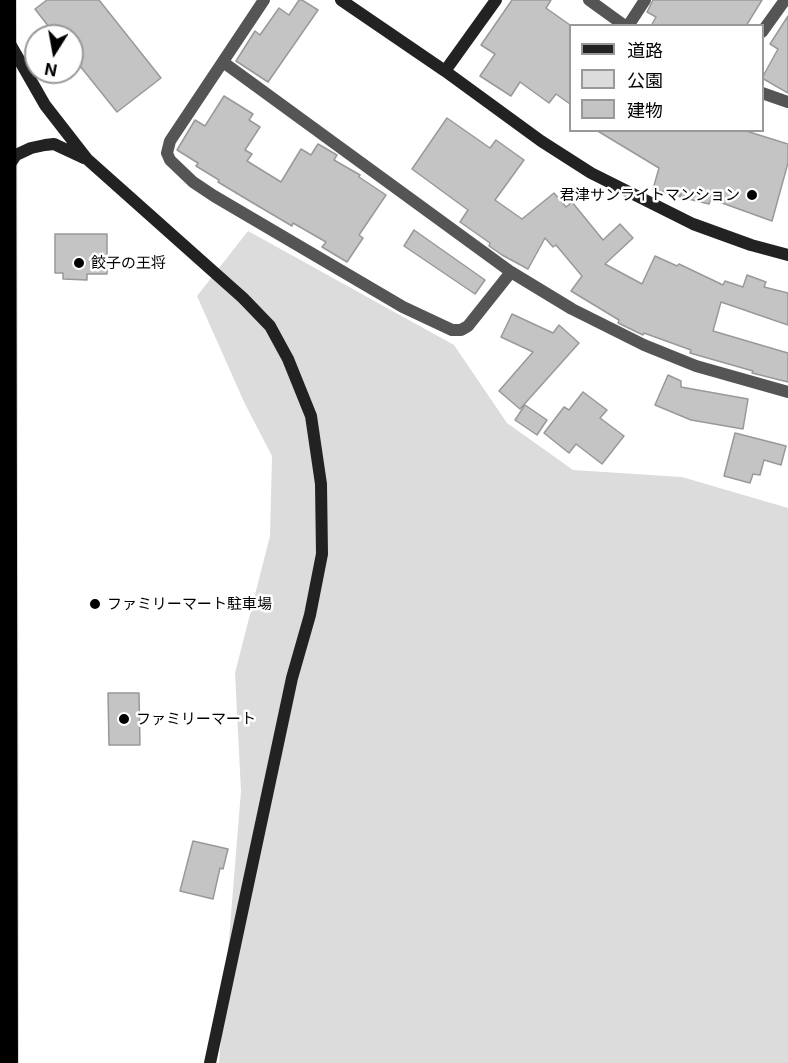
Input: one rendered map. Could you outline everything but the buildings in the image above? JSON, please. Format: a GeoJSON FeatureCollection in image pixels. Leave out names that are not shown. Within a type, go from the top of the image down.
{"type":"FeatureCollection","features":[{"type":"Feature","properties":{"kind":"highway"},"geometry":{"type":"LineString","coordinates":[[7,0],[9,1063]]}},
{"type":"Feature","properties":{"kind":"street"},"geometry":{"type":"LineString","coordinates":[[264,0],[170,141],[167,153],[170,160],[193,182],[403,308],[452,330],[461,330],[468,326],[512,272]]}},
{"type":"Feature","properties":{"kind":"street"},"geometry":{"type":"LineString","coordinates":[[341,0],[445,71],[541,141],[591,173],[693,224],[751,245],[788,255]]}},
{"type":"Feature","properties":{"kind":"street"},"geometry":{"type":"LineString","coordinates":[[445,71],[496,0]]}},
{"type":"Feature","properties":{"kind":"street"},"geometry":{"type":"LineString","coordinates":[[589,0],[624,24]]}},
{"type":"Feature","properties":{"kind":"street"},"geometry":{"type":"LineString","coordinates":[[628,24],[645,0]]}},
{"type":"Feature","properties":{"kind":"street"},"geometry":{"type":"LineString","coordinates":[[764,29],[785,0]]}},
{"type":"Feature","properties":{"kind":"street"},"geometry":{"type":"LineString","coordinates":[[7,38],[45,105],[87,159],[243,298],[270,326],[288,359],[311,416],[321,484],[322,554],[310,615],[292,678],[210,1063]]}},
{"type":"Feature","properties":{"kind":"street"},"geometry":{"type":"LineString","coordinates":[[223,62],[512,272],[573,309],[644,345],[696,366],[788,392]]}},
{"type":"Feature","properties":{"kind":"street"},"geometry":{"type":"LineString","coordinates":[[764,94],[788,102]]}},
{"type":"Feature","properties":{"kind":"street"},"geometry":{"type":"LineString","coordinates":[[7,168],[16,155],[45,145],[54,144],[87,159]]}},
{"type":"Feature","properties":{"kind":"green space"},"geometry":{"type":"Polygon","coordinates":[[[248,231],[454,345],[507,423],[573,470],[682,477],[788,508],[788,1063],[219,1063],[241,791],[235,673],[270,536],[272,456],[245,404],[197,296],[248,231]]]}},
{"type":"Feature","properties":{"kind":"place","name":"君津サンライトマンション"},"geometry":{"type":"Point","coordinates":[752,195]}},
{"type":"Feature","properties":{"kind":"place","name":"餃子の王将"},"geometry":{"type":"Point","coordinates":[79,263]}},
{"type":"Feature","properties":{"kind":"place","name":"ファミリーマート駐車場"},"geometry":{"type":"Point","coordinates":[95,604]}},
{"type":"Feature","properties":{"kind":"place","name":"ファミリーマート"},"geometry":{"type":"Point","coordinates":[124,719]}}]}
